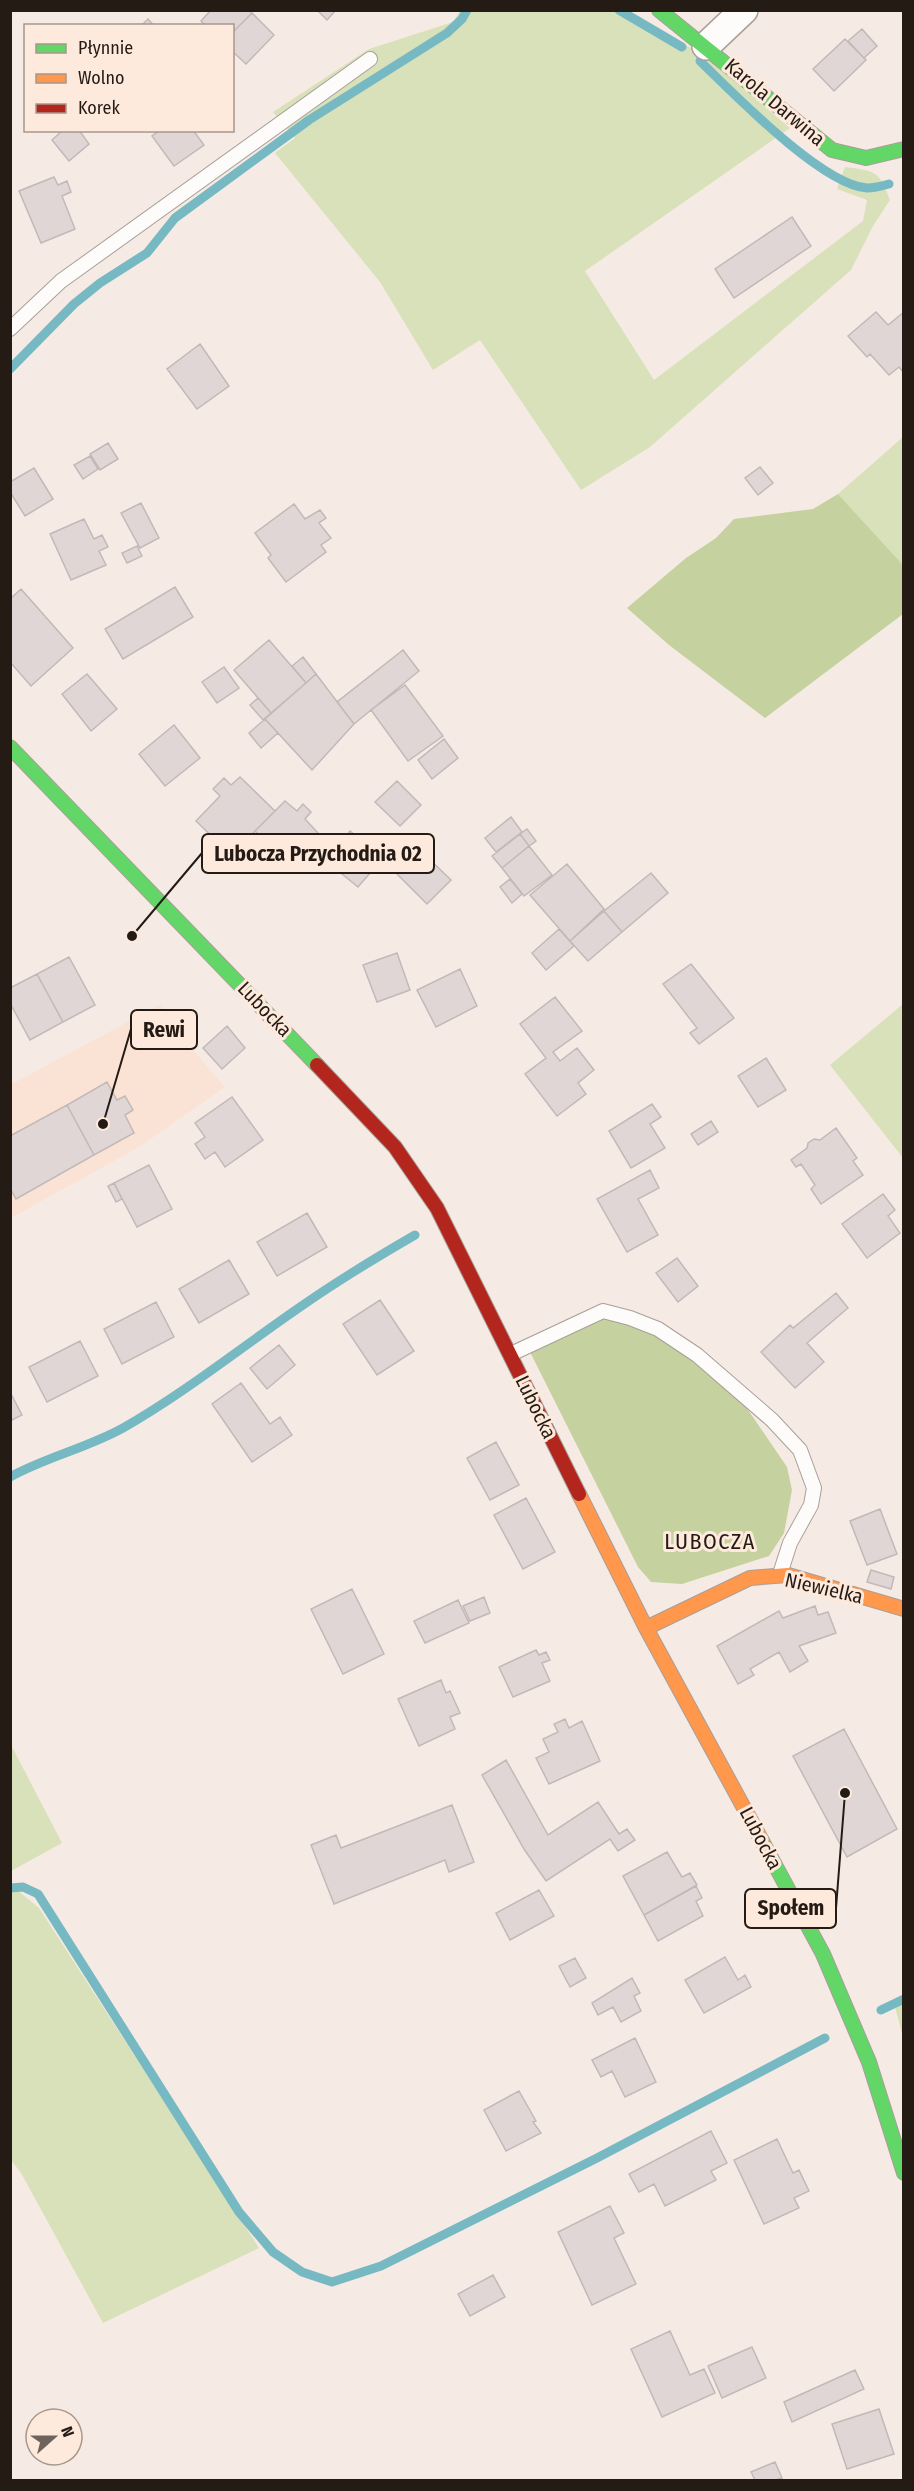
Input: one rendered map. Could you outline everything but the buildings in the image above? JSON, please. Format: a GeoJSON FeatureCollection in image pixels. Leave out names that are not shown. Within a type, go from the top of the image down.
{"type":"FeatureCollection","features":[{"type":"Feature","properties":{"kind":"street","name":"Karola Darwina"},"geometry":{"type":"LineString","coordinates":[[659,10],[706,45],[832,150],[866,158],[903,149]]}},
{"type":"Feature","properties":{"kind":"street"},"geometry":{"type":"LineString","coordinates":[[706,45],[744,10]]}},
{"type":"Feature","properties":{"kind":"street","name":"Lubocka"},"geometry":{"type":"LineString","coordinates":[[10,747],[395,1147],[441,1216],[646,1628],[823,1954],[869,2062],[903,2172]]}},
{"type":"Feature","properties":{"kind":"street","name":"Niewielka"},"geometry":{"type":"LineString","coordinates":[[646,1628],[750,1578],[788,1575],[903,1609]]}},
{"type":"Feature","properties":{"kind":"lane"},"geometry":{"type":"LineString","coordinates":[[10,329],[61,281],[370,59]]}},
{"type":"Feature","properties":{"kind":"lane"},"geometry":{"type":"LineString","coordinates":[[511,1354],[603,1311],[658,1329],[697,1355],[772,1420],[800,1450],[814,1488],[811,1505],[790,1543],[779,1576]]}},
{"type":"Feature","properties":{"kind":"shaded area"},"geometry":{"type":"Polygon","coordinates":[[[161,1004],[191,1038],[187,1043],[225,1087],[139,1147],[11,1218],[10,1085],[161,1004]]]}},
{"type":"Feature","properties":{"kind":"green space"},"geometry":{"type":"Polygon","coordinates":[[[460,11],[613,11],[702,53],[790,128],[585,271],[654,380],[863,221],[867,200],[837,189],[845,167],[875,174],[883,183],[890,200],[873,226],[851,270],[650,447],[581,490],[480,340],[433,370],[380,282],[275,153],[295,138],[273,112],[369,49],[453,22],[460,11]]]}},
{"type":"Feature","properties":{"kind":"green space"},"geometry":{"type":"Polygon","coordinates":[[[903,437],[903,565],[838,494],[903,437]]]}},
{"type":"Feature","properties":{"kind":"green space"},"geometry":{"type":"Polygon","coordinates":[[[838,494],[903,565],[903,614],[765,718],[669,645],[627,608],[686,558],[716,538],[734,519],[813,509],[838,494]]]}},
{"type":"Feature","properties":{"kind":"green space"},"geometry":{"type":"Polygon","coordinates":[[[903,1004],[903,1158],[830,1065],[903,1004]]]}},
{"type":"Feature","properties":{"kind":"green space"},"geometry":{"type":"Polygon","coordinates":[[[603,1311],[668,1336],[729,1382],[787,1467],[792,1490],[784,1533],[769,1556],[682,1584],[651,1582],[638,1567],[527,1346],[603,1311]]]}},
{"type":"Feature","properties":{"kind":"green space"},"geometry":{"type":"Polygon","coordinates":[[[10,1743],[62,1843],[11,1871],[10,1871],[10,1743]]]}},
{"type":"Feature","properties":{"kind":"green space"},"geometry":{"type":"Polygon","coordinates":[[[11,1885],[39,1908],[259,2248],[103,2323],[21,2173],[11,2160],[11,1885]]]}},
{"type":"Feature","properties":{"kind":"green space"},"geometry":{"type":"Polygon","coordinates":[[[903,2003],[903,2037],[895,2007],[903,2003]]]}},
{"type":"Feature","properties":{"kind":"waterway"},"geometry":{"type":"LineString","coordinates":[[10,369],[74,304],[100,283],[147,253],[175,218],[309,120],[447,33],[462,19],[467,10]]}},
{"type":"Feature","properties":{"kind":"waterway"},"geometry":{"type":"LineString","coordinates":[[619,10],[682,47]]}},
{"type":"Feature","properties":{"kind":"waterway"},"geometry":{"type":"LineString","coordinates":[[700,61],[779,135],[827,171],[848,183],[867,188],[889,184]]}},
{"type":"Feature","properties":{"kind":"waterway"},"geometry":{"type":"LineString","coordinates":[[10,1477],[123,1428],[192,1384],[317,1296],[415,1235]]}},
{"type":"Feature","properties":{"kind":"waterway"},"geometry":{"type":"LineString","coordinates":[[10,1888],[23,1887],[38,1894],[239,2212],[273,2252],[302,2272],[332,2282],[381,2266],[597,2158],[825,2038]]}},
{"type":"Feature","properties":{"kind":"waterway"},"geometry":{"type":"LineString","coordinates":[[881,2010],[904,1999]]}},
{"type":"Feature","properties":{"kind":"traffic: fast"},"geometry":{"type":"LineString","coordinates":[[659,10],[832,150],[866,158],[904,149]]}},
{"type":"Feature","properties":{"kind":"traffic: fast"},"geometry":{"type":"LineString","coordinates":[[10,747],[317,1065]]}},
{"type":"Feature","properties":{"kind":"traffic: fast"},"geometry":{"type":"LineString","coordinates":[[762,1841],[823,1954],[869,2062],[904,2173]]}},
{"type":"Feature","properties":{"kind":"traffic: slow"},"geometry":{"type":"LineString","coordinates":[[579,1494],[646,1628],[762,1841]]}},
{"type":"Feature","properties":{"kind":"traffic: slow"},"geometry":{"type":"LineString","coordinates":[[646,1628],[750,1578],[788,1575],[904,1609]]}},
{"type":"Feature","properties":{"kind":"traffic: jam"},"geometry":{"type":"LineString","coordinates":[[317,1065],[395,1147],[437,1208],[579,1494]]}},
{"type":"Feature","properties":{"kind":"place","name":"Lubocza Przychodnia 02"},"geometry":{"type":"Point","coordinates":[132,936]}},
{"type":"Feature","properties":{"kind":"place","name":"Rewi"},"geometry":{"type":"Point","coordinates":[103,1124]}},
{"type":"Feature","properties":{"kind":"place","name":"Społem"},"geometry":{"type":"Point","coordinates":[845,1793]}},
{"type":"Feature","properties":{"kind":"district","name":"LUBOCZA"},"geometry":{"type":"Point","coordinates":[710,1541]}}]}
